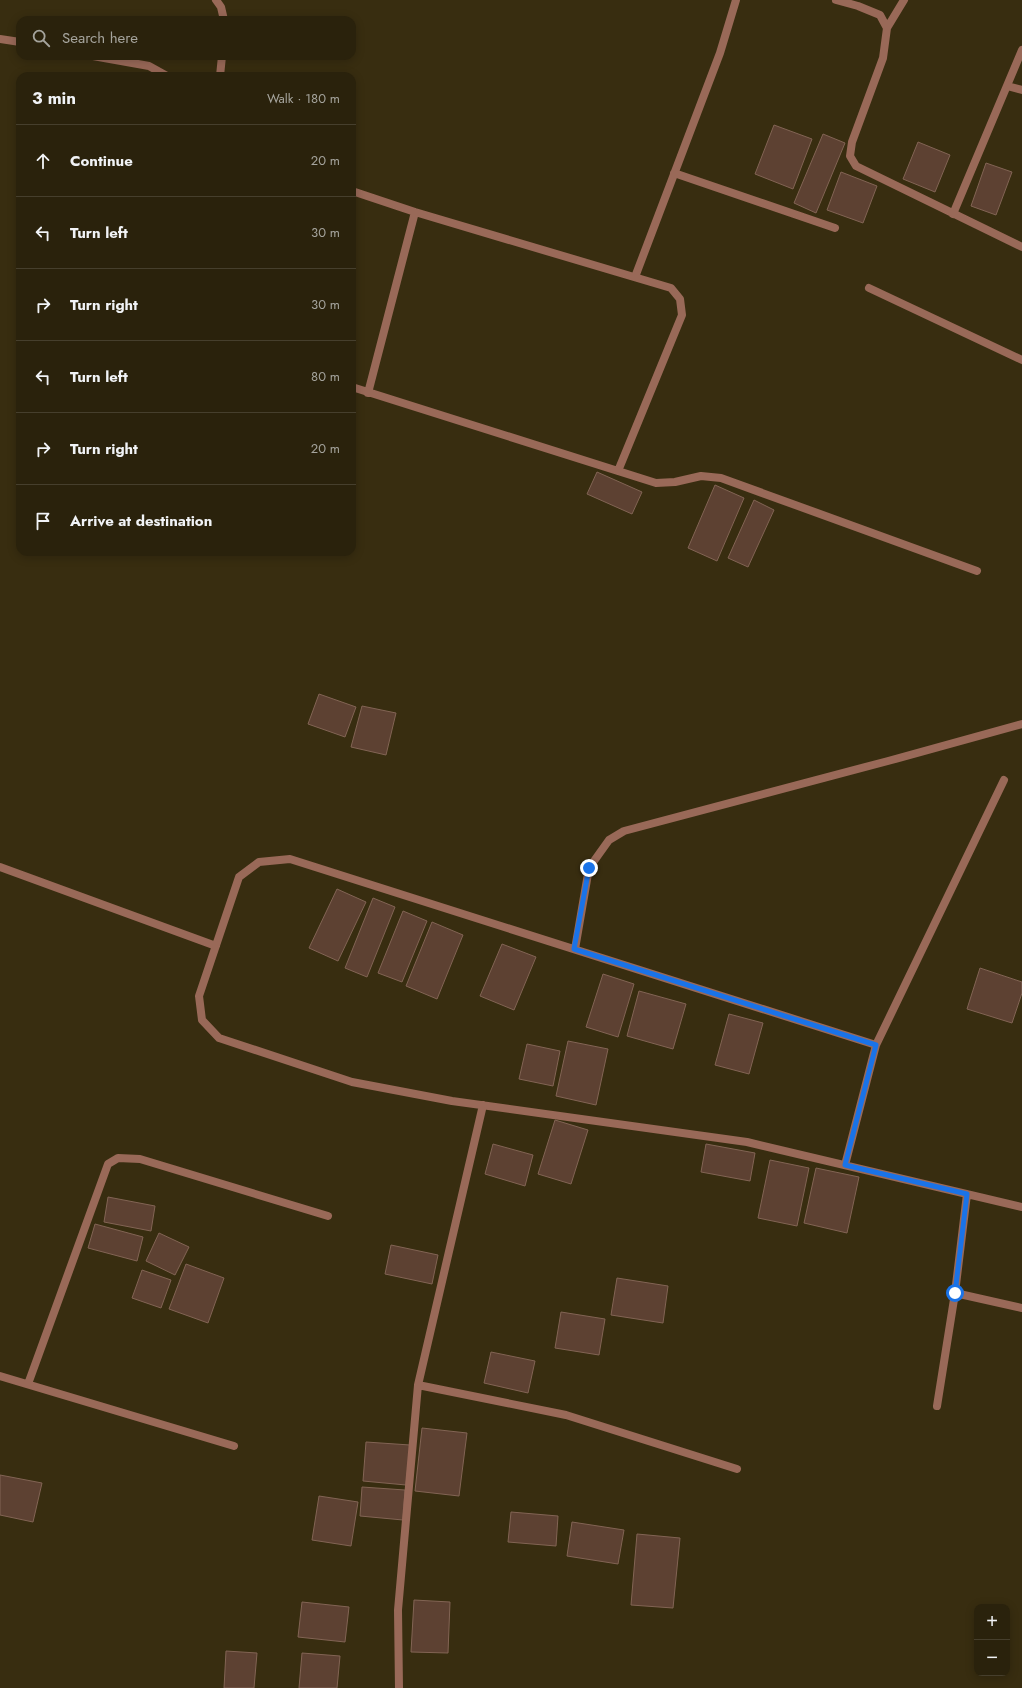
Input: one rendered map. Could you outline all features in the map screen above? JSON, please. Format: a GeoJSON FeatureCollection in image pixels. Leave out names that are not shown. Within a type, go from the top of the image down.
{"type":"FeatureCollection","features":[{"type":"Feature","properties":{"kind":"street"},"geometry":{"type":"LineString","coordinates":[[216,0],[221,7],[223,16]]}},
{"type":"Feature","properties":{"kind":"street"},"geometry":{"type":"LineString","coordinates":[[635,277],[720,53],[736,0]]}},
{"type":"Feature","properties":{"kind":"street"},"geometry":{"type":"LineString","coordinates":[[836,0],[858,6],[880,15],[887,28]]}},
{"type":"Feature","properties":{"kind":"street"},"geometry":{"type":"LineString","coordinates":[[904,0],[887,28],[883,58],[852,142],[850,156],[856,166],[1022,247]]}},
{"type":"Feature","properties":{"kind":"street"},"geometry":{"type":"LineString","coordinates":[[0,39],[16,41]]}},
{"type":"Feature","properties":{"kind":"street"},"geometry":{"type":"LineString","coordinates":[[954,214],[1022,50]]}},
{"type":"Feature","properties":{"kind":"street"},"geometry":{"type":"LineString","coordinates":[[115,60],[149,66],[160,72]]}},
{"type":"Feature","properties":{"kind":"street"},"geometry":{"type":"LineString","coordinates":[[220,72],[222,60]]}},
{"type":"Feature","properties":{"kind":"street"},"geometry":{"type":"LineString","coordinates":[[1007,86],[1022,90]]}},
{"type":"Feature","properties":{"kind":"street"},"geometry":{"type":"LineString","coordinates":[[674,173],[834,228]]}},
{"type":"Feature","properties":{"kind":"street"},"geometry":{"type":"LineString","coordinates":[[356,192],[415,212],[670,288],[680,299],[682,315],[618,471]]}},
{"type":"Feature","properties":{"kind":"street"},"geometry":{"type":"LineString","coordinates":[[368,393],[415,212]]}},
{"type":"Feature","properties":{"kind":"street"},"geometry":{"type":"LineString","coordinates":[[869,288],[1022,360]]}},
{"type":"Feature","properties":{"kind":"street"},"geometry":{"type":"LineString","coordinates":[[356,388],[656,483],[675,482],[701,476],[721,478],[978,571]]}},
{"type":"Feature","properties":{"kind":"street"},"geometry":{"type":"LineString","coordinates":[[574,949],[589,868],[609,840],[624,831],[888,762],[1022,724]]}},
{"type":"Feature","properties":{"kind":"street"},"geometry":{"type":"LineString","coordinates":[[845,1165],[876,1045],[1004,780]]}},
{"type":"Feature","properties":{"kind":"street"},"geometry":{"type":"LineString","coordinates":[[876,1045],[290,859],[259,862],[239,877],[199,996],[202,1020],[219,1038],[352,1082],[483,1105],[747,1142],[1022,1207]]}},
{"type":"Feature","properties":{"kind":"street"},"geometry":{"type":"LineString","coordinates":[[0,867],[216,946]]}},
{"type":"Feature","properties":{"kind":"street"},"geometry":{"type":"LineString","coordinates":[[399,1688],[398,1610],[418,1385],[483,1105]]}},
{"type":"Feature","properties":{"kind":"street"},"geometry":{"type":"LineString","coordinates":[[28,1384],[108,1164],[118,1158],[140,1158],[328,1216]]}},
{"type":"Feature","properties":{"kind":"street"},"geometry":{"type":"LineString","coordinates":[[937,1406],[955,1293],[967,1194]]}},
{"type":"Feature","properties":{"kind":"street"},"geometry":{"type":"LineString","coordinates":[[955,1293],[1022,1308]]}},
{"type":"Feature","properties":{"kind":"street"},"geometry":{"type":"LineString","coordinates":[[0,1376],[234,1446]]}},
{"type":"Feature","properties":{"kind":"street"},"geometry":{"type":"LineString","coordinates":[[418,1385],[566,1416],[737,1468]]}},
{"type":"Feature","properties":{"kind":"building"},"geometry":{"type":"Polygon","coordinates":[[[774,125],[812,139],[793,189],[755,174],[774,125]]]}},
{"type":"Feature","properties":{"kind":"building"},"geometry":{"type":"Polygon","coordinates":[[[823,134],[845,143],[816,213],[794,203],[823,134]]]}},
{"type":"Feature","properties":{"kind":"building"},"geometry":{"type":"Polygon","coordinates":[[[918,142],[950,155],[935,192],[903,179],[918,142]]]}},
{"type":"Feature","properties":{"kind":"building"},"geometry":{"type":"Polygon","coordinates":[[[986,163],[1012,172],[996,215],[971,206],[986,163]]]}},
{"type":"Feature","properties":{"kind":"building"},"geometry":{"type":"Polygon","coordinates":[[[841,172],[877,186],[863,223],[827,210],[841,172]]]}},
{"type":"Feature","properties":{"kind":"building"},"geometry":{"type":"Polygon","coordinates":[[[597,472],[642,492],[632,514],[587,494],[597,472]]]}},
{"type":"Feature","properties":{"kind":"building"},"geometry":{"type":"Polygon","coordinates":[[[715,485],[744,498],[717,561],[688,548],[715,485]]]}},
{"type":"Feature","properties":{"kind":"building"},"geometry":{"type":"Polygon","coordinates":[[[754,500],[774,510],[748,567],[728,558],[754,500]]]}},
{"type":"Feature","properties":{"kind":"building"},"geometry":{"type":"Polygon","coordinates":[[[319,694],[356,707],[345,737],[308,724],[319,694]]]}},
{"type":"Feature","properties":{"kind":"building"},"geometry":{"type":"Polygon","coordinates":[[[362,706],[396,713],[386,755],[351,747],[362,706]]]}},
{"type":"Feature","properties":{"kind":"building"},"geometry":{"type":"Polygon","coordinates":[[[337,889],[366,902],[338,961],[309,948],[337,889]]]}},
{"type":"Feature","properties":{"kind":"building"},"geometry":{"type":"Polygon","coordinates":[[[373,898],[395,907],[367,977],[345,968],[373,898]]]}},
{"type":"Feature","properties":{"kind":"building"},"geometry":{"type":"Polygon","coordinates":[[[403,911],[427,921],[402,982],[378,973],[403,911]]]}},
{"type":"Feature","properties":{"kind":"building"},"geometry":{"type":"Polygon","coordinates":[[[432,922],[463,935],[437,999],[406,986],[432,922]]]}},
{"type":"Feature","properties":{"kind":"building"},"geometry":{"type":"Polygon","coordinates":[[[502,944],[536,957],[514,1010],[480,996],[502,944]]]}},
{"type":"Feature","properties":{"kind":"building"},"geometry":{"type":"Polygon","coordinates":[[[980,968],[1022,982],[1022,993],[1012,1023],[967,1009],[980,968]]]}},
{"type":"Feature","properties":{"kind":"building"},"geometry":{"type":"Polygon","coordinates":[[[603,974],[634,984],[618,1037],[586,1027],[603,974]]]}},
{"type":"Feature","properties":{"kind":"building"},"geometry":{"type":"Polygon","coordinates":[[[639,991],[686,1004],[673,1049],[627,1036],[639,991]]]}},
{"type":"Feature","properties":{"kind":"building"},"geometry":{"type":"Polygon","coordinates":[[[729,1014],[763,1023],[749,1074],[715,1065],[729,1014]]]}},
{"type":"Feature","properties":{"kind":"building"},"geometry":{"type":"Polygon","coordinates":[[[568,1041],[608,1049],[596,1105],[556,1096],[568,1041]]]}},
{"type":"Feature","properties":{"kind":"building"},"geometry":{"type":"Polygon","coordinates":[[[527,1044],[560,1051],[553,1086],[519,1079],[527,1044]]]}},
{"type":"Feature","properties":{"kind":"building"},"geometry":{"type":"Polygon","coordinates":[[[555,1120],[588,1130],[571,1184],[538,1174],[555,1120]]]}},
{"type":"Feature","properties":{"kind":"building"},"geometry":{"type":"Polygon","coordinates":[[[493,1144],[533,1155],[525,1186],[485,1174],[493,1144]]]}},
{"type":"Feature","properties":{"kind":"building"},"geometry":{"type":"Polygon","coordinates":[[[706,1144],[755,1153],[750,1181],[701,1172],[706,1144]]]}},
{"type":"Feature","properties":{"kind":"building"},"geometry":{"type":"Polygon","coordinates":[[[770,1160],[809,1168],[797,1226],[758,1218],[770,1160]]]}},
{"type":"Feature","properties":{"kind":"building"},"geometry":{"type":"Polygon","coordinates":[[[816,1168],[859,1177],[847,1233],[804,1223],[816,1168]]]}},
{"type":"Feature","properties":{"kind":"building"},"geometry":{"type":"Polygon","coordinates":[[[108,1197],[155,1206],[151,1231],[104,1222],[108,1197]]]}},
{"type":"Feature","properties":{"kind":"building"},"geometry":{"type":"Polygon","coordinates":[[[95,1224],[143,1237],[137,1261],[88,1248],[95,1224]]]}},
{"type":"Feature","properties":{"kind":"building"},"geometry":{"type":"Polygon","coordinates":[[[159,1233],[189,1247],[175,1275],[146,1261],[159,1233]]]}},
{"type":"Feature","properties":{"kind":"building"},"geometry":{"type":"Polygon","coordinates":[[[391,1245],[438,1255],[432,1284],[385,1274],[391,1245]]]}},
{"type":"Feature","properties":{"kind":"building"},"geometry":{"type":"Polygon","coordinates":[[[186,1264],[224,1278],[208,1323],[169,1309],[186,1264]]]}},
{"type":"Feature","properties":{"kind":"building"},"geometry":{"type":"Polygon","coordinates":[[[142,1270],[171,1280],[161,1308],[132,1298],[142,1270]]]}},
{"type":"Feature","properties":{"kind":"building"},"geometry":{"type":"Polygon","coordinates":[[[617,1278],[668,1286],[663,1323],[611,1315],[617,1278]]]}},
{"type":"Feature","properties":{"kind":"building"},"geometry":{"type":"Polygon","coordinates":[[[561,1312],[605,1319],[599,1355],[555,1348],[561,1312]]]}},
{"type":"Feature","properties":{"kind":"building"},"geometry":{"type":"Polygon","coordinates":[[[491,1352],[535,1361],[528,1393],[484,1383],[491,1352]]]}},
{"type":"Feature","properties":{"kind":"building"},"geometry":{"type":"Polygon","coordinates":[[[422,1428],[467,1433],[459,1496],[415,1491],[422,1428]]]}},
{"type":"Feature","properties":{"kind":"building"},"geometry":{"type":"Polygon","coordinates":[[[366,1442],[410,1445],[406,1485],[363,1481],[366,1442]]]}},
{"type":"Feature","properties":{"kind":"building"},"geometry":{"type":"Polygon","coordinates":[[[0,1475],[42,1483],[33,1522],[0,1515],[0,1475]]]}},
{"type":"Feature","properties":{"kind":"building"},"geometry":{"type":"Polygon","coordinates":[[[362,1487],[405,1490],[403,1520],[360,1516],[362,1487]]]}},
{"type":"Feature","properties":{"kind":"building"},"geometry":{"type":"Polygon","coordinates":[[[319,1496],[358,1502],[351,1546],[312,1540],[319,1496]]]}},
{"type":"Feature","properties":{"kind":"building"},"geometry":{"type":"Polygon","coordinates":[[[511,1512],[558,1516],[556,1546],[508,1542],[511,1512]]]}},
{"type":"Feature","properties":{"kind":"building"},"geometry":{"type":"Polygon","coordinates":[[[572,1522],[624,1530],[618,1564],[567,1556],[572,1522]]]}},
{"type":"Feature","properties":{"kind":"building"},"geometry":{"type":"Polygon","coordinates":[[[637,1534],[680,1538],[673,1608],[631,1605],[637,1534]]]}},
{"type":"Feature","properties":{"kind":"building"},"geometry":{"type":"Polygon","coordinates":[[[414,1600],[450,1602],[448,1653],[411,1652],[414,1600]]]}},
{"type":"Feature","properties":{"kind":"building"},"geometry":{"type":"Polygon","coordinates":[[[302,1602],[349,1607],[345,1642],[298,1637],[302,1602]]]}},
{"type":"Feature","properties":{"kind":"building"},"geometry":{"type":"Polygon","coordinates":[[[226,1651],[257,1653],[254,1688],[224,1688],[226,1651]]]}},
{"type":"Feature","properties":{"kind":"building"},"geometry":{"type":"Polygon","coordinates":[[[302,1653],[340,1656],[337,1688],[299,1688],[302,1653]]]}},
{"type":"Feature","properties":{"kind":"route"},"geometry":{"type":"LineString","coordinates":[[589,868],[574,949],[876,1045],[845,1165],[967,1194],[955,1293]]}}]}
